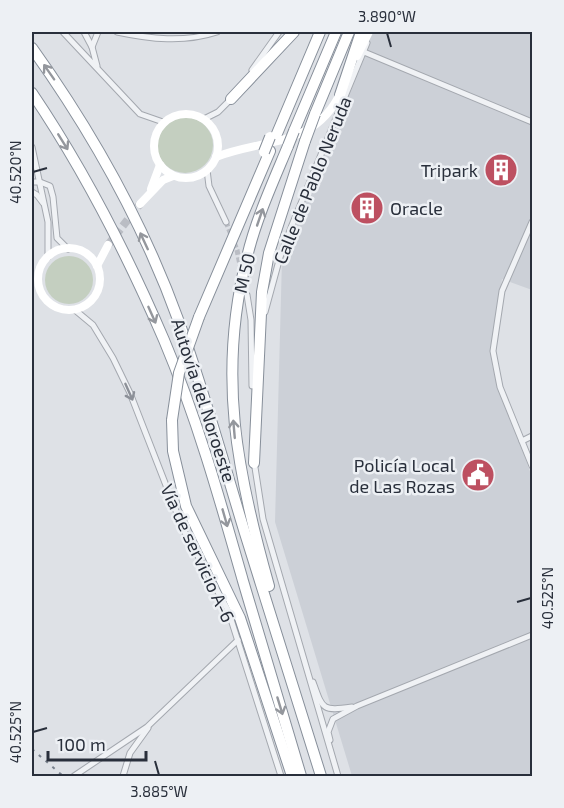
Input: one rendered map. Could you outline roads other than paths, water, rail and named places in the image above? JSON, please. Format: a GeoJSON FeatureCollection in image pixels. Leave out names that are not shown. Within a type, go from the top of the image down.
{"type":"FeatureCollection","features":[{"type":"Feature","properties":{"kind":"highway"},"geometry":{"type":"LineString","coordinates":[[231,99],[294,32]]}},
{"type":"Feature","properties":{"kind":"highway"},"geometry":{"type":"LineString","coordinates":[[273,137],[312,32]]}},
{"type":"Feature","properties":{"kind":"highway"},"geometry":{"type":"LineString","coordinates":[[292,777],[240,618],[186,506],[173,450],[172,420],[179,373],[199,317],[267,151],[320,32]]}},
{"type":"Feature","properties":{"kind":"highway","name":"M 50"},"geometry":{"type":"LineString","coordinates":[[296,695],[296,678],[252,528],[242,483],[231,380],[239,289],[247,255],[261,212],[336,32]]}},
{"type":"Feature","properties":{"kind":"highway"},"geometry":{"type":"LineString","coordinates":[[254,463],[262,292],[269,253],[305,141],[349,32]]}},
{"type":"Feature","properties":{"kind":"highway"},"geometry":{"type":"LineString","coordinates":[[340,95],[361,32]]}},
{"type":"Feature","properties":{"kind":"highway","name":"Autovía del Noroeste"},"geometry":{"type":"LineString","coordinates":[[32,48],[104,163],[143,237],[168,295],[210,417],[321,777]]}},
{"type":"Feature","properties":{"kind":"highway","name":"Autovía del Noroeste"},"geometry":{"type":"LineString","coordinates":[[32,93],[98,203],[164,341],[217,489],[301,777]]}},
{"type":"Feature","properties":{"kind":"street"},"geometry":{"type":"LineString","coordinates":[[63,32],[140,114],[163,122]]}},
{"type":"Feature","properties":{"kind":"street"},"geometry":{"type":"LineString","coordinates":[[84,32],[92,47],[98,68]]}},
{"type":"Feature","properties":{"kind":"street"},"geometry":{"type":"LineString","coordinates":[[92,47],[98,32]]}},
{"type":"Feature","properties":{"kind":"street"},"geometry":{"type":"LineString","coordinates":[[117,32],[160,40],[203,36],[217,32]]}},
{"type":"Feature","properties":{"kind":"street"},"geometry":{"type":"LineString","coordinates":[[173,176],[160,165],[153,148],[157,130],[172,116],[183,113],[210,118],[218,112],[231,99],[279,32]]}},
{"type":"Feature","properties":{"kind":"street"},"geometry":{"type":"LineString","coordinates":[[216,157],[308,131],[325,118],[340,95],[370,32]]}},
{"type":"Feature","properties":{"kind":"street","name":"Calle de Pablo Neruda"},"geometry":{"type":"LineString","coordinates":[[260,331],[280,257],[364,52],[370,32]]}},
{"type":"Feature","properties":{"kind":"street"},"geometry":{"type":"LineString","coordinates":[[364,52],[532,122]]}},
{"type":"Feature","properties":{"kind":"street"},"geometry":{"type":"LineString","coordinates":[[140,204],[163,180],[173,176],[191,178],[207,170],[216,157],[218,139],[213,127],[204,118]]}},
{"type":"Feature","properties":{"kind":"street"},"geometry":{"type":"LineString","coordinates":[[32,147],[48,222],[48,257]]}},
{"type":"Feature","properties":{"kind":"street"},"geometry":{"type":"LineString","coordinates":[[151,190],[160,165]]}},
{"type":"Feature","properties":{"kind":"street"},"geometry":{"type":"LineString","coordinates":[[207,170],[210,186],[226,222]]}},
{"type":"Feature","properties":{"kind":"street"},"geometry":{"type":"LineString","coordinates":[[32,182],[50,186],[57,238],[68,249]]}},
{"type":"Feature","properties":{"kind":"street"},"geometry":{"type":"LineString","coordinates":[[32,192],[45,205]]}},
{"type":"Feature","properties":{"kind":"street"},"geometry":{"type":"LineString","coordinates":[[532,222],[502,291],[494,344],[500,387],[532,466]]}},
{"type":"Feature","properties":{"kind":"street"},"geometry":{"type":"LineString","coordinates":[[87,254],[99,273],[98,289],[89,303],[75,310],[55,307],[47,302],[41,294],[38,274],[48,257],[57,251],[68,249],[87,254],[108,245],[96,266]]}},
{"type":"Feature","properties":{"kind":"street"},"geometry":{"type":"LineString","coordinates":[[247,295],[251,320],[251,438],[263,519],[339,777]]}},
{"type":"Feature","properties":{"kind":"street","name":"Vía de servicio A-6"},"geometry":{"type":"LineString","coordinates":[[75,310],[93,325],[113,358],[130,393],[183,529],[228,610],[280,777]]}},
{"type":"Feature","properties":{"kind":"street"},"geometry":{"type":"LineString","coordinates":[[522,441],[532,436]]}},
{"type":"Feature","properties":{"kind":"street"},"geometry":{"type":"LineString","coordinates":[[288,608],[319,700],[324,707],[331,710],[357,706]]}},
{"type":"Feature","properties":{"kind":"street"},"geometry":{"type":"LineString","coordinates":[[339,777],[328,732],[333,719],[357,706],[532,634]]}},
{"type":"Feature","properties":{"kind":"street"},"geometry":{"type":"LineString","coordinates":[[75,775],[151,723],[238,640]]}},
{"type":"Feature","properties":{"kind":"street"},"geometry":{"type":"LineString","coordinates":[[124,773],[130,753],[151,723]]}},
{"type":"Feature","properties":{"kind":"tunnel"},"geometry":{"type":"LineString","coordinates":[[108,245],[140,204]]}},
{"type":"Feature","properties":{"kind":"tunnel"},"geometry":{"type":"LineString","coordinates":[[226,222],[237,250],[241,270]]}},
{"type":"Feature","properties":{"kind":"railway"},"geometry":{"type":"LineString","coordinates":[[32,749],[63,776]]}},
{"type":"Feature","properties":{"kind":"place","name":"Tripark"},"geometry":{"type":"Point","coordinates":[501,170]}},
{"type":"Feature","properties":{"kind":"place","name":"Oracle"},"geometry":{"type":"Point","coordinates":[367,208]}},
{"type":"Feature","properties":{"kind":"place","name":"Policía Local de Las Rozas"},"geometry":{"type":"Point","coordinates":[478,475]}}]}
